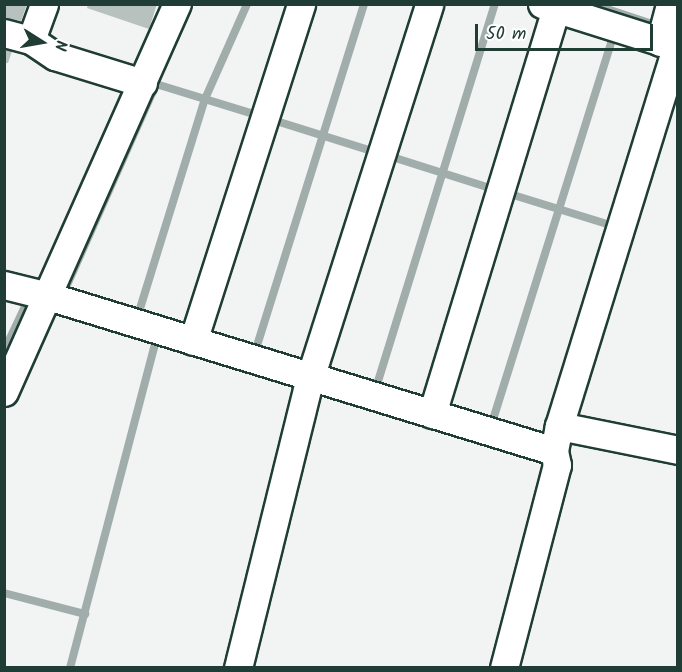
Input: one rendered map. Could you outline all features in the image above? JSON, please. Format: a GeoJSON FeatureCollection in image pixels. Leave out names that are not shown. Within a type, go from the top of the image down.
{"type":"FeatureCollection","features":[{"type":"Feature","properties":{"kind":"street"},"geometry":{"type":"LineString","coordinates":[[31,40],[44,4]]}},
{"type":"Feature","properties":{"kind":"street"},"geometry":{"type":"LineString","coordinates":[[4,392],[177,4]]}},
{"type":"Feature","properties":{"kind":"street"},"geometry":{"type":"LineString","coordinates":[[193,341],[301,4]]}},
{"type":"Feature","properties":{"kind":"street"},"geometry":{"type":"LineString","coordinates":[[238,668],[310,378],[429,4]]}},
{"type":"Feature","properties":{"kind":"street"},"geometry":{"type":"LineString","coordinates":[[504,668],[556,465],[556,438],[671,45],[670,4]]}},
{"type":"Feature","properties":{"kind":"street"},"geometry":{"type":"LineString","coordinates":[[432,414],[549,7],[671,45]]}},
{"type":"Feature","properties":{"kind":"street"},"geometry":{"type":"LineString","coordinates":[[4,33],[31,40],[55,56],[143,83]]}},
{"type":"Feature","properties":{"kind":"street"},"geometry":{"type":"LineString","coordinates":[[4,285],[48,296],[432,414],[556,438],[678,450]]}},
{"type":"Feature","properties":{"kind":"building"},"geometry":{"type":"Polygon","coordinates":[[[4,4],[27,4],[21,21],[4,18],[4,4]]]}},
{"type":"Feature","properties":{"kind":"building"},"geometry":{"type":"Polygon","coordinates":[[[88,4],[157,4],[149,29],[87,8],[88,4]]]}},
{"type":"Feature","properties":{"kind":"building"},"geometry":{"type":"Polygon","coordinates":[[[4,49],[12,51],[8,63],[4,63],[4,49]]]}},
{"type":"Feature","properties":{"kind":"waterway"},"geometry":{"type":"LineString","coordinates":[[138,315],[205,99],[247,4]]}},
{"type":"Feature","properties":{"kind":"waterway"},"geometry":{"type":"LineString","coordinates":[[255,352],[364,4]]}},
{"type":"Feature","properties":{"kind":"waterway"},"geometry":{"type":"LineString","coordinates":[[375,391],[495,4]]}},
{"type":"Feature","properties":{"kind":"waterway"},"geometry":{"type":"LineString","coordinates":[[592,4],[655,25]]}},
{"type":"Feature","properties":{"kind":"waterway"},"geometry":{"type":"LineString","coordinates":[[491,426],[611,43]]}},
{"type":"Feature","properties":{"kind":"waterway"},"geometry":{"type":"LineString","coordinates":[[64,292],[156,84],[257,115]]}},
{"type":"Feature","properties":{"kind":"waterway"},"geometry":{"type":"LineString","coordinates":[[273,120],[372,151]]}},
{"type":"Feature","properties":{"kind":"waterway"},"geometry":{"type":"LineString","coordinates":[[389,156],[490,188]]}},
{"type":"Feature","properties":{"kind":"waterway"},"geometry":{"type":"LineString","coordinates":[[510,194],[610,225]]}},
{"type":"Feature","properties":{"kind":"waterway"},"geometry":{"type":"LineString","coordinates":[[4,351],[28,300]]}},
{"type":"Feature","properties":{"kind":"waterway"},"geometry":{"type":"LineString","coordinates":[[70,668],[156,340],[152,338]]}},
{"type":"Feature","properties":{"kind":"waterway"},"geometry":{"type":"LineString","coordinates":[[4,593],[85,614]]}}]}
